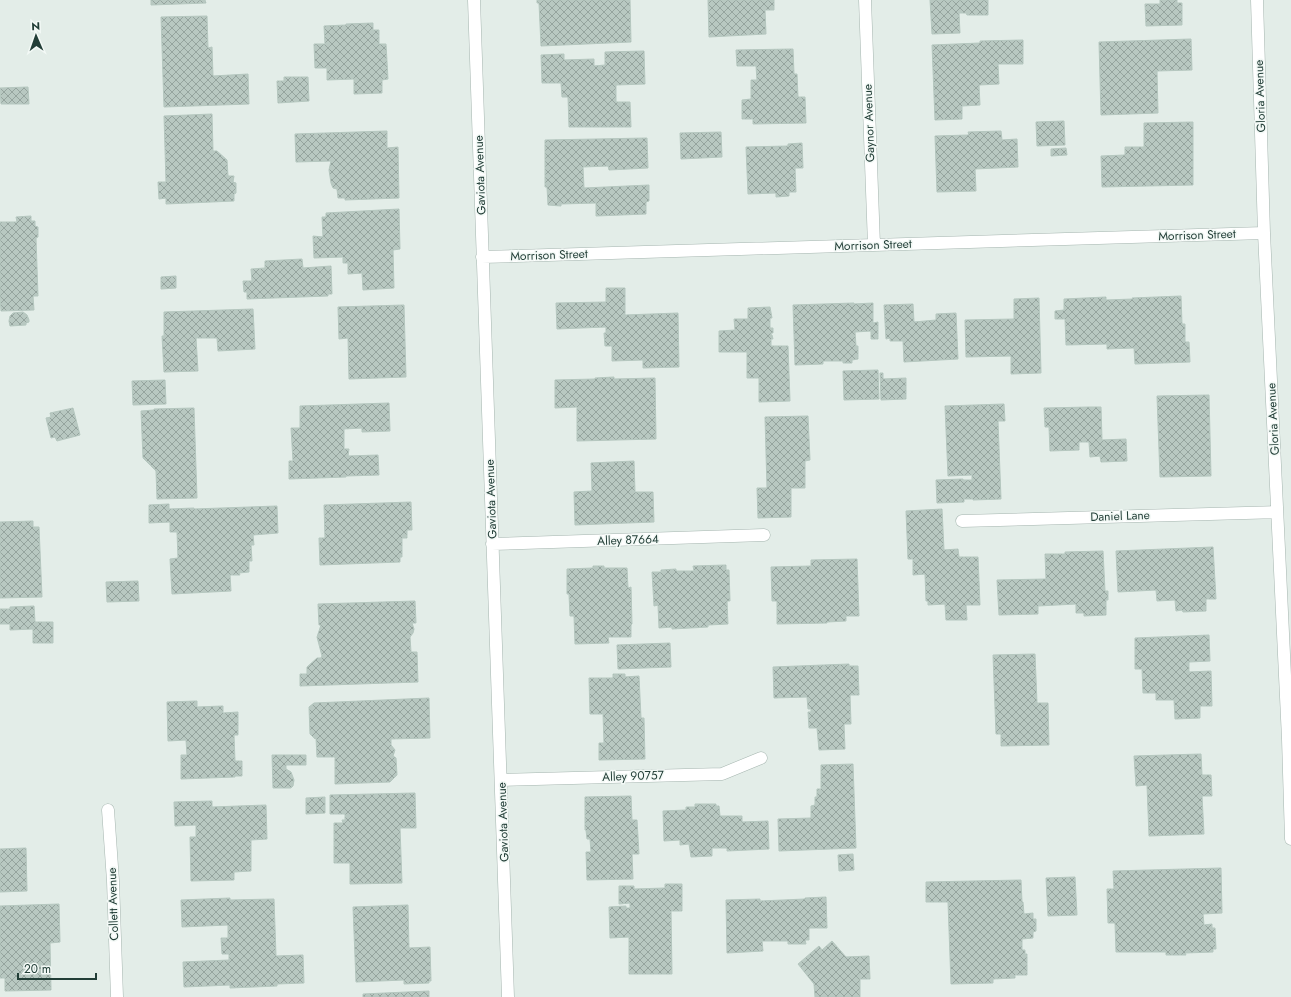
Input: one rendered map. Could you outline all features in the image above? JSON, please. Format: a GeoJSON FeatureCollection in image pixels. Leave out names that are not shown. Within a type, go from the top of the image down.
{"type":"FeatureCollection","features":[{"type":"Feature","properties":{"kind":"street","name":"Gaviota Avenue"},"geometry":{"type":"LineString","coordinates":[[474,0],[508,997]]}},
{"type":"Feature","properties":{"kind":"street","name":"Gaynor Avenue"},"geometry":{"type":"LineString","coordinates":[[865,0],[874,245]]}},
{"type":"Feature","properties":{"kind":"street","name":"Gloria Avenue"},"geometry":{"type":"LineString","coordinates":[[1257,0],[1264,233],[1288,739],[1291,839]]}},
{"type":"Feature","properties":{"kind":"street","name":"Morrison Street"},"geometry":{"type":"LineString","coordinates":[[482,257],[1264,233]]}},
{"type":"Feature","properties":{"kind":"street","name":"Daniel Lane"},"geometry":{"type":"LineString","coordinates":[[962,522],[1277,512]]}},
{"type":"Feature","properties":{"kind":"street","name":"Alley 87664"},"geometry":{"type":"LineString","coordinates":[[492,544],[764,535]]}},
{"type":"Feature","properties":{"kind":"street","name":"Alley 90757"},"geometry":{"type":"LineString","coordinates":[[501,780],[722,774],[761,758]]}},
{"type":"Feature","properties":{"kind":"street","name":"Collett Avenue"},"geometry":{"type":"LineString","coordinates":[[108,810],[113,881],[117,997]]}},
{"type":"Feature","properties":{"kind":"building"},"geometry":{"type":"Polygon","coordinates":[[[151,0],[205,0],[206,3],[151,5],[151,0]]]}},
{"type":"Feature","properties":{"kind":"building"},"geometry":{"type":"Polygon","coordinates":[[[537,0],[630,0],[631,42],[541,46],[539,3],[537,3],[537,0]]]}},
{"type":"Feature","properties":{"kind":"building"},"geometry":{"type":"Polygon","coordinates":[[[708,0],[774,0],[774,10],[765,10],[766,34],[709,37],[708,0]]]}},
{"type":"Feature","properties":{"kind":"building"},"geometry":{"type":"Polygon","coordinates":[[[930,0],[988,0],[988,15],[967,15],[966,13],[959,13],[960,33],[932,34],[930,0]]]}},
{"type":"Feature","properties":{"kind":"building"},"geometry":{"type":"Polygon","coordinates":[[[1160,0],[1177,0],[1177,3],[1182,3],[1182,25],[1146,26],[1145,4],[1160,4],[1160,0]]]}},
{"type":"Feature","properties":{"kind":"building"},"geometry":{"type":"Polygon","coordinates":[[[207,16],[208,48],[212,47],[213,76],[248,74],[249,104],[164,107],[161,17],[207,16]]]}},
{"type":"Feature","properties":{"kind":"building"},"geometry":{"type":"Polygon","coordinates":[[[373,23],[373,30],[379,30],[379,44],[386,44],[388,79],[382,80],[382,93],[354,94],[354,79],[327,80],[327,68],[315,68],[314,44],[325,44],[324,26],[373,23]]]}},
{"type":"Feature","properties":{"kind":"building"},"geometry":{"type":"Polygon","coordinates":[[[1191,39],[1192,70],[1157,71],[1158,113],[1101,115],[1099,42],[1191,39]]]}},
{"type":"Feature","properties":{"kind":"building"},"geometry":{"type":"Polygon","coordinates":[[[1023,40],[1023,64],[998,64],[999,84],[979,85],[980,105],[962,106],[962,119],[935,120],[932,45],[980,43],[980,41],[1023,40]]]}},
{"type":"Feature","properties":{"kind":"building"},"geometry":{"type":"Polygon","coordinates":[[[793,49],[794,74],[797,74],[798,97],[805,97],[806,123],[753,124],[753,119],[742,119],[742,100],[751,99],[751,80],[757,80],[756,66],[737,66],[736,50],[793,49]]]}},
{"type":"Feature","properties":{"kind":"building"},"geometry":{"type":"Polygon","coordinates":[[[644,51],[645,84],[616,85],[616,102],[630,102],[631,127],[569,127],[568,97],[562,97],[561,83],[542,83],[541,55],[564,54],[564,60],[594,59],[594,66],[605,65],[605,52],[644,51]]]}},
{"type":"Feature","properties":{"kind":"building"},"geometry":{"type":"Polygon","coordinates":[[[284,77],[308,77],[309,101],[278,103],[277,81],[284,81],[284,77]]]}},
{"type":"Feature","properties":{"kind":"building"},"geometry":{"type":"Polygon","coordinates":[[[28,87],[29,104],[1,104],[0,88],[28,87]]]}},
{"type":"Feature","properties":{"kind":"building"},"geometry":{"type":"Polygon","coordinates":[[[212,114],[213,151],[217,151],[227,160],[228,176],[234,176],[233,182],[236,183],[236,193],[234,194],[234,201],[166,204],[166,198],[159,199],[158,182],[166,182],[164,116],[212,114]]]}},
{"type":"Feature","properties":{"kind":"building"},"geometry":{"type":"Polygon","coordinates":[[[1064,121],[1065,145],[1037,146],[1036,122],[1064,121]]]}},
{"type":"Feature","properties":{"kind":"building"},"geometry":{"type":"Polygon","coordinates":[[[1193,122],[1193,185],[1102,187],[1101,156],[1125,155],[1125,147],[1144,147],[1144,123],[1193,122]]]}},
{"type":"Feature","properties":{"kind":"building"},"geometry":{"type":"Polygon","coordinates":[[[387,131],[387,148],[398,147],[399,198],[345,200],[345,198],[338,198],[337,189],[333,188],[331,183],[329,170],[331,161],[296,162],[295,134],[387,131]]]}},
{"type":"Feature","properties":{"kind":"building"},"geometry":{"type":"Polygon","coordinates":[[[1001,131],[1002,140],[1017,139],[1018,167],[975,169],[976,191],[937,192],[935,136],[969,135],[968,132],[1001,131]]]}},
{"type":"Feature","properties":{"kind":"building"},"geometry":{"type":"Polygon","coordinates":[[[721,132],[722,157],[681,159],[680,133],[721,132]]]}},
{"type":"Feature","properties":{"kind":"building"},"geometry":{"type":"Polygon","coordinates":[[[647,138],[648,168],[609,170],[608,166],[583,167],[584,188],[649,185],[649,201],[646,202],[646,214],[596,216],[596,203],[561,204],[561,206],[548,205],[547,187],[545,187],[545,140],[647,138]]]}},
{"type":"Feature","properties":{"kind":"building"},"geometry":{"type":"Polygon","coordinates":[[[802,143],[803,168],[795,168],[796,192],[789,192],[789,196],[776,197],[776,193],[748,194],[746,147],[788,146],[788,144],[802,143]]]}},
{"type":"Feature","properties":{"kind":"building"},"geometry":{"type":"Polygon","coordinates":[[[1066,148],[1067,155],[1051,156],[1051,149],[1066,148]]]}},
{"type":"Feature","properties":{"kind":"building"},"geometry":{"type":"Polygon","coordinates":[[[399,209],[400,249],[393,250],[394,288],[363,290],[362,273],[348,274],[348,263],[343,263],[343,257],[314,258],[313,236],[323,237],[322,217],[326,217],[326,213],[399,209]]]}},
{"type":"Feature","properties":{"kind":"building"},"geometry":{"type":"Polygon","coordinates":[[[31,216],[31,221],[35,221],[35,226],[38,227],[38,237],[36,238],[38,296],[33,296],[34,310],[1,311],[0,222],[17,222],[16,217],[31,216]]]}},
{"type":"Feature","properties":{"kind":"building"},"geometry":{"type":"Polygon","coordinates":[[[302,259],[303,268],[331,266],[332,294],[328,294],[328,296],[247,299],[247,292],[244,292],[243,281],[252,281],[251,269],[265,268],[265,261],[302,259]]]}},
{"type":"Feature","properties":{"kind":"building"},"geometry":{"type":"Polygon","coordinates":[[[176,276],[176,288],[161,289],[161,277],[176,276]]]}},
{"type":"Feature","properties":{"kind":"building"},"geometry":{"type":"Polygon","coordinates":[[[606,288],[625,288],[625,315],[678,313],[679,367],[643,368],[643,360],[612,361],[612,346],[605,346],[604,333],[606,333],[606,327],[557,329],[556,303],[606,302],[606,288]]]}},
{"type":"Feature","properties":{"kind":"building"},"geometry":{"type":"Polygon","coordinates":[[[1181,296],[1182,324],[1185,324],[1185,342],[1189,342],[1190,362],[1135,364],[1134,348],[1107,349],[1107,344],[1066,345],[1065,319],[1055,319],[1055,311],[1064,310],[1064,299],[1106,297],[1106,300],[1181,296]]]}},
{"type":"Feature","properties":{"kind":"building"},"geometry":{"type":"Polygon","coordinates":[[[1039,298],[1041,373],[1011,374],[1011,356],[966,357],[965,320],[1014,319],[1014,299],[1039,298]]]}},
{"type":"Feature","properties":{"kind":"building"},"geometry":{"type":"Polygon","coordinates":[[[873,303],[873,323],[878,322],[878,339],[871,339],[871,331],[855,332],[856,346],[858,346],[858,359],[852,360],[852,363],[843,363],[843,361],[823,361],[823,364],[795,365],[793,305],[873,303]]]}},
{"type":"Feature","properties":{"kind":"building"},"geometry":{"type":"Polygon","coordinates":[[[913,304],[914,322],[936,320],[936,314],[956,313],[958,359],[904,362],[903,341],[890,341],[890,338],[886,339],[884,305],[913,304]]]}},
{"type":"Feature","properties":{"kind":"building"},"geometry":{"type":"Polygon","coordinates":[[[404,305],[406,377],[349,379],[348,338],[339,339],[338,307],[404,305]]]}},
{"type":"Feature","properties":{"kind":"building"},"geometry":{"type":"Polygon","coordinates":[[[770,307],[772,318],[770,318],[770,328],[773,328],[773,333],[771,333],[773,339],[771,339],[771,346],[788,346],[790,401],[759,402],[759,378],[747,378],[747,352],[719,352],[719,331],[735,330],[734,319],[748,319],[748,308],[770,307]]]}},
{"type":"Feature","properties":{"kind":"building"},"geometry":{"type":"Polygon","coordinates":[[[253,309],[255,349],[218,351],[217,338],[196,338],[198,371],[164,372],[162,336],[164,336],[164,312],[253,309]]]}},
{"type":"Feature","properties":{"kind":"building"},"geometry":{"type":"Polygon","coordinates":[[[23,312],[27,315],[29,322],[26,323],[26,325],[10,326],[10,316],[13,313],[23,312]]]}},
{"type":"Feature","properties":{"kind":"building"},"geometry":{"type":"Polygon","coordinates":[[[878,370],[879,399],[844,400],[843,371],[878,370]]]}},
{"type":"Feature","properties":{"kind":"building"},"geometry":{"type":"Polygon","coordinates":[[[880,373],[883,373],[883,379],[906,378],[906,399],[881,400],[880,373]]]}},
{"type":"Feature","properties":{"kind":"building"},"geometry":{"type":"Polygon","coordinates":[[[614,377],[614,379],[655,378],[656,439],[577,441],[577,407],[555,408],[555,380],[614,377]]]}},
{"type":"Feature","properties":{"kind":"building"},"geometry":{"type":"Polygon","coordinates":[[[165,380],[166,404],[133,405],[132,381],[165,380]]]}},
{"type":"Feature","properties":{"kind":"building"},"geometry":{"type":"Polygon","coordinates":[[[1209,395],[1211,476],[1160,477],[1157,396],[1209,395]]]}},
{"type":"Feature","properties":{"kind":"building"},"geometry":{"type":"Polygon","coordinates":[[[389,403],[390,431],[362,432],[362,428],[344,429],[344,449],[349,449],[348,456],[378,455],[379,475],[289,479],[289,461],[293,461],[291,428],[300,428],[300,406],[389,403]]]}},
{"type":"Feature","properties":{"kind":"building"},"geometry":{"type":"Polygon","coordinates":[[[1004,404],[1005,421],[998,421],[1001,499],[964,499],[964,502],[937,503],[936,480],[972,480],[972,475],[948,476],[945,406],[1004,404]]]}},
{"type":"Feature","properties":{"kind":"building"},"geometry":{"type":"Polygon","coordinates":[[[1101,407],[1102,440],[1126,439],[1127,461],[1101,462],[1100,456],[1090,457],[1089,442],[1079,442],[1079,450],[1050,451],[1049,427],[1045,427],[1044,408],[1101,407]]]}},
{"type":"Feature","properties":{"kind":"building"},"geometry":{"type":"Polygon","coordinates":[[[73,408],[80,435],[57,441],[55,437],[51,438],[46,418],[51,417],[50,413],[73,408]]]}},
{"type":"Feature","properties":{"kind":"building"},"geometry":{"type":"Polygon","coordinates":[[[194,408],[197,498],[157,499],[156,471],[143,458],[141,411],[154,409],[194,408]]]}},
{"type":"Feature","properties":{"kind":"building"},"geometry":{"type":"Polygon","coordinates":[[[808,416],[810,460],[805,461],[805,488],[791,488],[791,517],[758,518],[757,488],[767,488],[765,417],[808,416]]]}},
{"type":"Feature","properties":{"kind":"building"},"geometry":{"type":"Polygon","coordinates":[[[634,461],[635,492],[653,492],[654,522],[575,525],[574,492],[592,491],[591,463],[634,461]]]}},
{"type":"Feature","properties":{"kind":"building"},"geometry":{"type":"Polygon","coordinates":[[[411,502],[412,530],[407,530],[407,538],[402,538],[402,557],[400,557],[400,562],[320,565],[319,538],[325,538],[324,505],[411,502]]]}},
{"type":"Feature","properties":{"kind":"building"},"geometry":{"type":"Polygon","coordinates":[[[169,504],[169,509],[277,506],[278,533],[253,535],[254,545],[251,545],[252,561],[249,561],[249,572],[239,573],[240,575],[230,575],[231,591],[172,594],[170,559],[178,558],[177,532],[170,532],[170,522],[149,523],[149,505],[169,504]]]}},
{"type":"Feature","properties":{"kind":"building"},"geometry":{"type":"Polygon","coordinates":[[[942,509],[944,550],[958,549],[959,557],[978,557],[980,605],[966,605],[967,620],[946,620],[945,604],[928,605],[928,601],[926,601],[925,574],[913,575],[913,559],[908,559],[906,511],[942,509]]]}},
{"type":"Feature","properties":{"kind":"building"},"geometry":{"type":"Polygon","coordinates":[[[33,521],[33,527],[39,527],[42,597],[0,598],[0,522],[33,521]]]}},
{"type":"Feature","properties":{"kind":"building"},"geometry":{"type":"Polygon","coordinates":[[[1213,547],[1216,599],[1206,599],[1206,611],[1176,611],[1175,600],[1157,601],[1156,590],[1118,592],[1116,551],[1213,547]]]}},
{"type":"Feature","properties":{"kind":"building"},"geometry":{"type":"Polygon","coordinates":[[[1103,551],[1105,591],[1108,591],[1108,600],[1106,600],[1106,615],[1084,616],[1084,613],[1076,613],[1076,604],[1038,606],[1038,614],[999,615],[997,580],[1046,579],[1045,554],[1103,551]]]}},
{"type":"Feature","properties":{"kind":"building"},"geometry":{"type":"Polygon","coordinates":[[[857,559],[859,616],[846,616],[846,621],[827,623],[777,624],[777,601],[772,601],[771,567],[811,566],[811,560],[857,559]]]}},
{"type":"Feature","properties":{"kind":"building"},"geometry":{"type":"Polygon","coordinates":[[[726,565],[726,570],[729,570],[730,601],[727,601],[728,624],[708,625],[708,627],[672,629],[672,627],[659,628],[658,605],[654,606],[652,572],[676,569],[676,571],[694,571],[693,566],[726,565]]]}},
{"type":"Feature","properties":{"kind":"building"},"geometry":{"type":"Polygon","coordinates":[[[593,566],[604,566],[604,568],[627,568],[628,588],[631,587],[631,637],[608,637],[609,643],[575,644],[574,616],[570,616],[569,594],[567,594],[567,569],[593,568],[593,566]]]}},
{"type":"Feature","properties":{"kind":"building"},"geometry":{"type":"Polygon","coordinates":[[[138,581],[139,601],[107,602],[106,582],[138,581]]]}},
{"type":"Feature","properties":{"kind":"building"},"geometry":{"type":"Polygon","coordinates":[[[415,601],[416,623],[412,623],[414,629],[410,637],[411,652],[417,652],[418,682],[300,686],[300,674],[307,674],[307,667],[317,658],[321,658],[322,656],[317,637],[321,625],[319,625],[318,604],[415,601]]]}},
{"type":"Feature","properties":{"kind":"building"},"geometry":{"type":"Polygon","coordinates":[[[34,606],[35,622],[53,622],[53,643],[33,643],[33,629],[10,630],[10,624],[0,624],[0,609],[34,606]]]}},
{"type":"Feature","properties":{"kind":"building"},"geometry":{"type":"Polygon","coordinates":[[[1209,635],[1210,661],[1189,662],[1189,672],[1211,671],[1212,706],[1200,706],[1200,718],[1175,719],[1174,700],[1156,700],[1156,693],[1143,693],[1142,669],[1135,669],[1135,638],[1209,635]]]}},
{"type":"Feature","properties":{"kind":"building"},"geometry":{"type":"Polygon","coordinates":[[[670,643],[671,667],[618,669],[617,645],[670,643]]]}},
{"type":"Feature","properties":{"kind":"building"},"geometry":{"type":"Polygon","coordinates":[[[1035,654],[1037,703],[1048,703],[1049,745],[1001,746],[1001,734],[996,734],[993,655],[1035,654]]]}},
{"type":"Feature","properties":{"kind":"building"},"geometry":{"type":"Polygon","coordinates":[[[849,664],[849,666],[858,666],[859,695],[850,695],[851,724],[844,724],[845,749],[819,750],[817,728],[809,728],[808,712],[811,712],[811,709],[808,709],[807,697],[774,698],[773,667],[849,664]]]}},
{"type":"Feature","properties":{"kind":"building"},"geometry":{"type":"Polygon","coordinates":[[[613,674],[625,674],[625,677],[639,676],[641,718],[644,718],[645,759],[599,760],[599,743],[604,743],[603,714],[590,714],[589,678],[613,678],[613,674]]]}},
{"type":"Feature","properties":{"kind":"building"},"geometry":{"type":"Polygon","coordinates":[[[429,698],[430,738],[391,739],[391,745],[395,750],[393,756],[396,758],[397,775],[390,782],[335,784],[335,757],[317,757],[316,738],[315,739],[310,734],[309,707],[314,703],[429,698]]]}},
{"type":"Feature","properties":{"kind":"building"},"geometry":{"type":"Polygon","coordinates":[[[197,701],[197,707],[223,706],[223,713],[238,712],[238,735],[234,735],[235,761],[242,761],[242,776],[181,779],[181,755],[187,755],[186,740],[168,741],[167,702],[197,701]]]}},
{"type":"Feature","properties":{"kind":"building"},"geometry":{"type":"Polygon","coordinates":[[[1201,754],[1202,775],[1211,775],[1212,796],[1202,796],[1204,834],[1149,836],[1147,785],[1136,786],[1134,756],[1201,754]]]}},
{"type":"Feature","properties":{"kind":"building"},"geometry":{"type":"Polygon","coordinates":[[[272,755],[306,755],[306,765],[286,765],[286,769],[291,772],[294,780],[291,788],[273,788],[272,755]]]}},
{"type":"Feature","properties":{"kind":"building"},"geometry":{"type":"Polygon","coordinates":[[[853,764],[856,848],[779,851],[778,819],[811,818],[811,806],[815,805],[817,789],[821,789],[821,765],[853,764]]]}},
{"type":"Feature","properties":{"kind":"building"},"geometry":{"type":"Polygon","coordinates":[[[415,793],[416,828],[400,828],[402,883],[350,884],[350,863],[334,863],[334,823],[343,823],[342,820],[345,820],[345,814],[330,814],[330,795],[415,793]]]}},
{"type":"Feature","properties":{"kind":"building"},"geometry":{"type":"Polygon","coordinates":[[[631,796],[632,820],[637,820],[639,854],[632,854],[633,879],[587,880],[586,852],[591,852],[590,839],[587,839],[585,830],[585,797],[631,796]]]}},
{"type":"Feature","properties":{"kind":"building"},"geometry":{"type":"Polygon","coordinates":[[[325,797],[325,813],[306,814],[306,798],[325,797]]]}},
{"type":"Feature","properties":{"kind":"building"},"geometry":{"type":"Polygon","coordinates":[[[212,801],[212,807],[266,805],[267,839],[251,840],[251,871],[234,872],[234,880],[191,881],[190,837],[196,837],[196,825],[175,826],[174,802],[212,801]]]}},
{"type":"Feature","properties":{"kind":"building"},"geometry":{"type":"Polygon","coordinates":[[[695,804],[716,804],[716,806],[719,806],[720,816],[742,816],[742,822],[768,821],[769,849],[727,851],[727,848],[712,848],[712,856],[691,857],[689,844],[680,845],[680,840],[664,841],[663,811],[686,810],[686,807],[695,807],[695,804]]]}},
{"type":"Feature","properties":{"kind":"building"},"geometry":{"type":"Polygon","coordinates":[[[26,848],[27,891],[0,892],[0,849],[26,848]]]}},
{"type":"Feature","properties":{"kind":"building"},"geometry":{"type":"Polygon","coordinates":[[[853,854],[854,870],[839,871],[838,855],[853,854]]]}},
{"type":"Feature","properties":{"kind":"building"},"geometry":{"type":"Polygon","coordinates":[[[1221,868],[1222,913],[1203,914],[1204,925],[1212,924],[1212,928],[1215,928],[1216,949],[1213,949],[1213,952],[1185,953],[1186,955],[1166,955],[1166,952],[1116,952],[1115,923],[1108,923],[1107,889],[1114,889],[1113,871],[1221,868]]]}},
{"type":"Feature","properties":{"kind":"building"},"geometry":{"type":"Polygon","coordinates":[[[1075,877],[1077,915],[1048,916],[1046,878],[1075,877]]]}},
{"type":"Feature","properties":{"kind":"building"},"geometry":{"type":"Polygon","coordinates":[[[1021,880],[1024,914],[1033,913],[1033,919],[1036,919],[1036,931],[1033,932],[1033,938],[1022,939],[1022,950],[1025,950],[1025,954],[1027,954],[1027,975],[1015,975],[1015,978],[993,979],[993,983],[951,984],[948,902],[926,902],[926,882],[1021,880]]]}},
{"type":"Feature","properties":{"kind":"building"},"geometry":{"type":"Polygon","coordinates":[[[665,884],[682,884],[682,911],[671,911],[672,974],[629,974],[629,937],[610,938],[609,907],[626,906],[626,908],[630,908],[630,903],[619,904],[619,886],[634,886],[634,889],[665,888],[665,884]]]}},
{"type":"Feature","properties":{"kind":"building"},"geometry":{"type":"Polygon","coordinates":[[[826,897],[827,928],[809,928],[809,940],[805,940],[806,944],[788,944],[788,941],[762,941],[763,951],[727,953],[726,900],[760,899],[760,901],[826,897]]]}},
{"type":"Feature","properties":{"kind":"building"},"geometry":{"type":"Polygon","coordinates":[[[230,898],[230,900],[274,899],[276,956],[303,955],[304,983],[230,988],[230,985],[184,987],[183,962],[229,960],[229,954],[222,954],[221,938],[228,938],[228,925],[182,927],[181,900],[230,898]]]}},
{"type":"Feature","properties":{"kind":"building"},"geometry":{"type":"Polygon","coordinates":[[[59,904],[60,942],[50,943],[51,990],[5,991],[5,978],[0,978],[0,906],[59,904]]]}},
{"type":"Feature","properties":{"kind":"building"},"geometry":{"type":"Polygon","coordinates":[[[408,905],[409,948],[430,947],[431,981],[429,981],[429,983],[404,984],[404,980],[356,982],[353,907],[408,905]]]}},
{"type":"Feature","properties":{"kind":"building"},"geometry":{"type":"Polygon","coordinates":[[[832,941],[846,957],[869,956],[870,979],[860,979],[860,997],[815,997],[814,984],[798,964],[819,946],[822,950],[832,941]]]}},
{"type":"Feature","properties":{"kind":"building"},"geometry":{"type":"Polygon","coordinates":[[[429,991],[429,997],[363,997],[363,994],[429,991]]]}}]}
